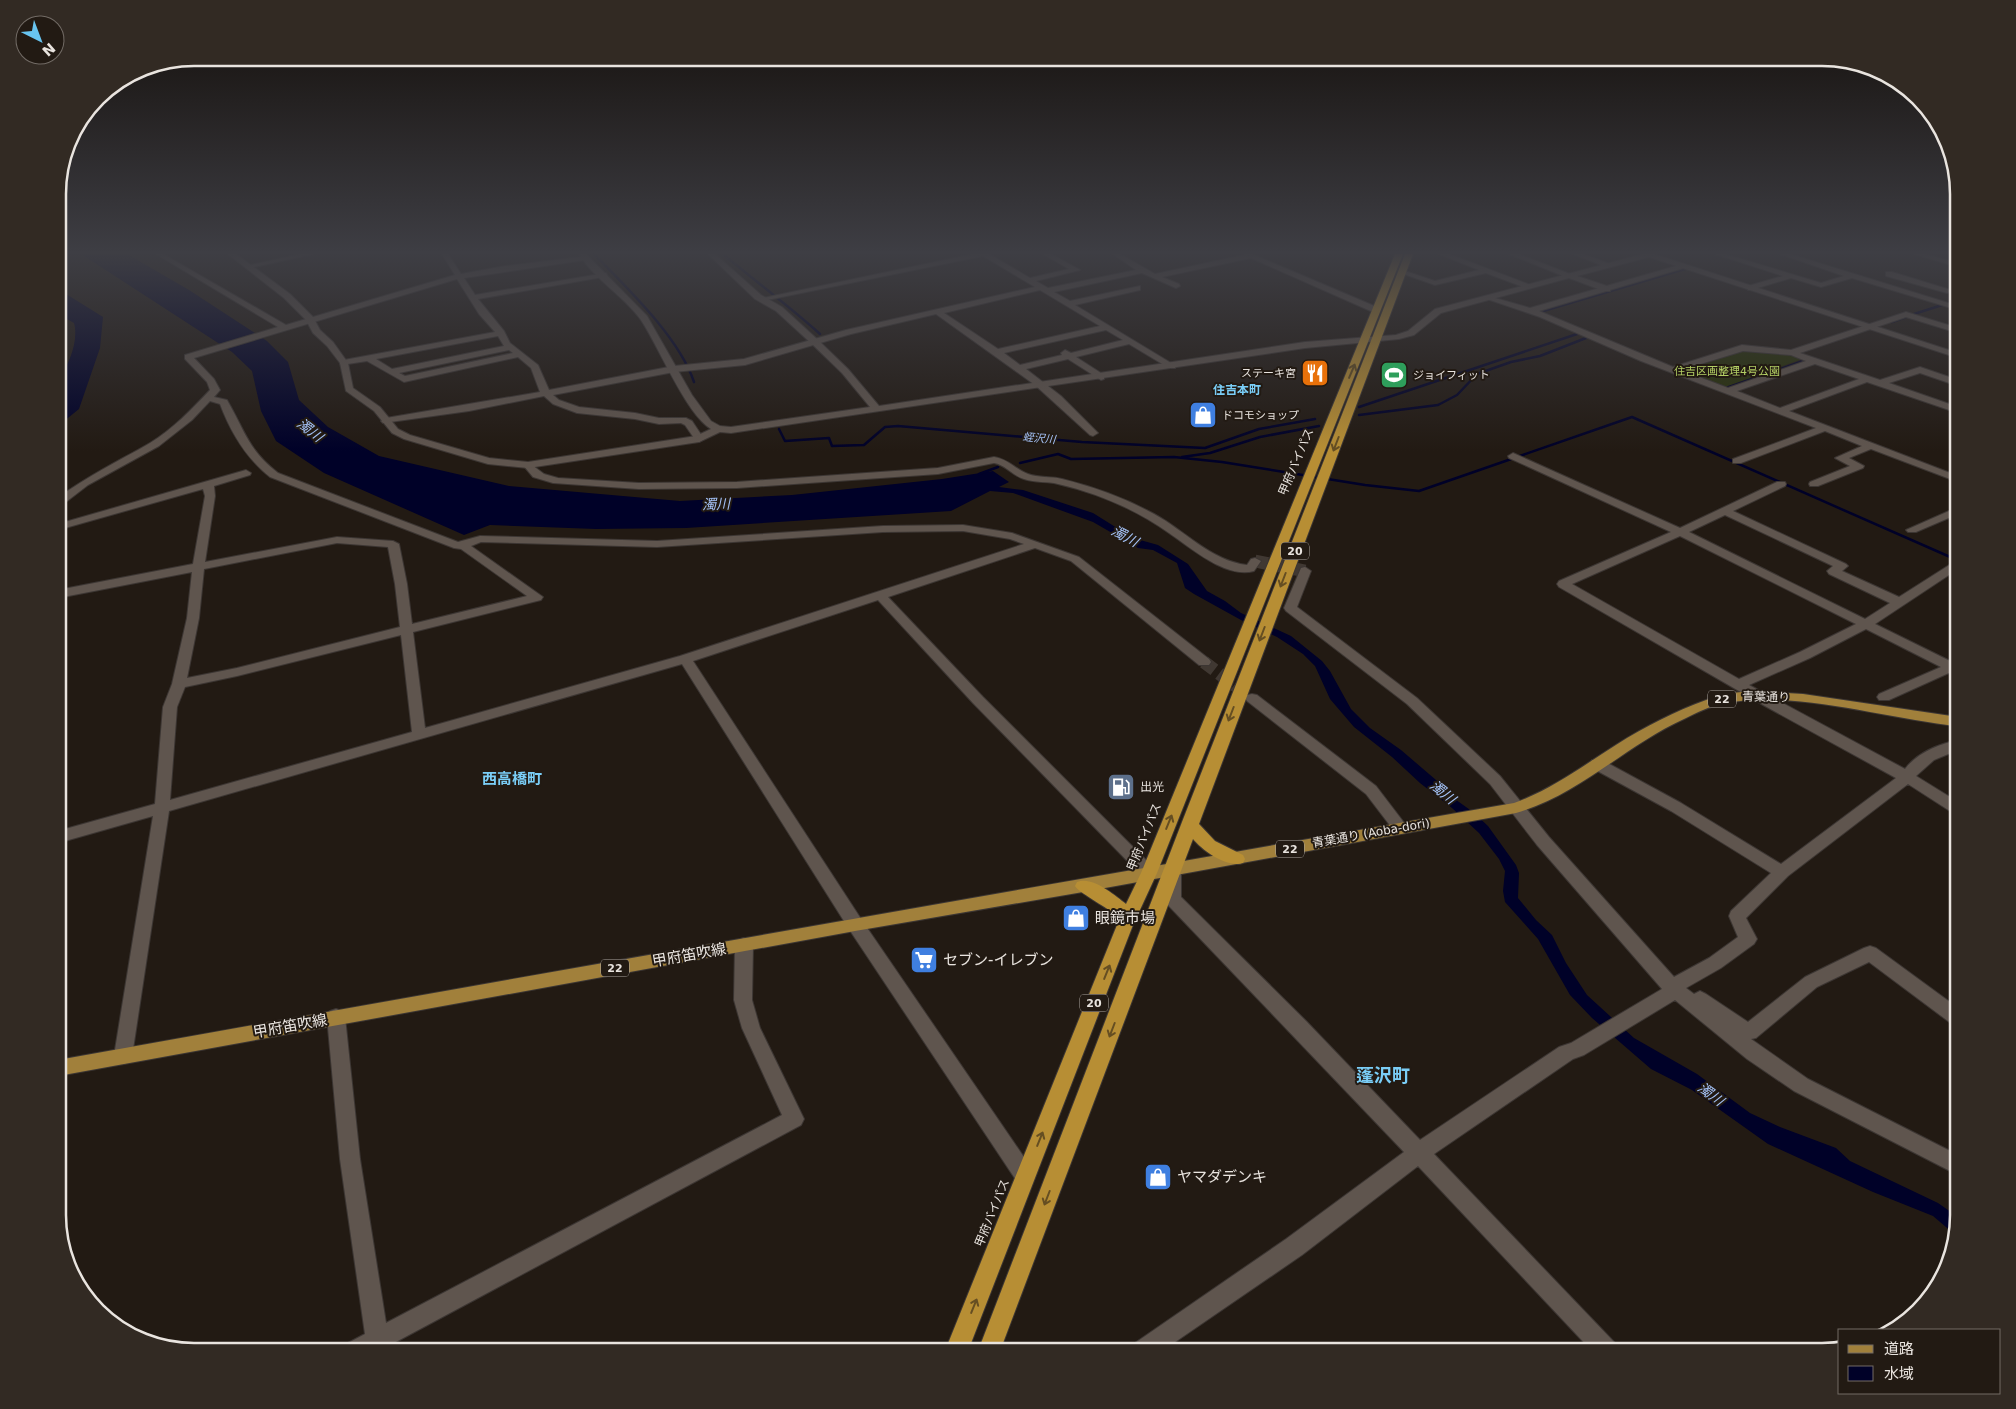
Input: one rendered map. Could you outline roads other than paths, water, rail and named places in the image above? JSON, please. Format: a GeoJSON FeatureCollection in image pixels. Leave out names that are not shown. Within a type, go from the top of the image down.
{"type":"FeatureCollection","features":[{"type":"Feature","properties":{"kind":"highway","name":"甲府バイパス"},"geometry":{"type":"LineString","coordinates":[[960,1343],[1125,925],[1149,873],[1372,320]]}},
{"type":"Feature","properties":{"kind":"highway","name":"20"},"geometry":{"type":"LineString","coordinates":[[992,1343],[1383,320]]}},
{"type":"Feature","properties":{"kind":"highway"},"geometry":{"type":"LineString","coordinates":[[1190,822],[1206,844],[1221,853],[1237,859]]}},
{"type":"Feature","properties":{"kind":"highway"},"geometry":{"type":"LineString","coordinates":[[1082,886],[1098,893],[1121,910],[1125,925]]}},
{"type":"Feature","properties":{"kind":"main road","name":"青葉通り"},"geometry":{"type":"LineString","coordinates":[[1514,808],[1543,798],[1565,786],[1597,764],[1678,716],[1704,704],[1722,699],[1756,695],[1817,700],[1950,721]]}},
{"type":"Feature","properties":{"kind":"main road","name":"青葉通り (Aoba-dori)"},"geometry":{"type":"LineString","coordinates":[[1173,870],[1514,808]]}},
{"type":"Feature","properties":{"kind":"main road","name":"甲府笛吹線"},"geometry":{"type":"LineString","coordinates":[[67,1066],[854,924],[1173,870]]}},
{"type":"Feature","properties":{"kind":"street"},"geometry":{"type":"LineString","coordinates":[[267,320],[282,329]]}},
{"type":"Feature","properties":{"kind":"street"},"geometry":{"type":"LineString","coordinates":[[67,493],[155,444],[189,418],[208,398],[215,390],[211,381],[188,357],[308,320]]}},
{"type":"Feature","properties":{"kind":"street"},"geometry":{"type":"LineString","coordinates":[[310,320],[316,330],[330,344],[344,363],[349,389],[377,409],[395,431],[436,447],[488,461],[528,465],[699,439],[718,429],[747,429],[876,408],[1305,345],[1411,333],[1428,320]]}},
{"type":"Feature","properties":{"kind":"street"},"geometry":{"type":"LineString","coordinates":[[490,320],[510,347],[535,368],[544,392],[556,402],[577,410],[635,416],[659,422],[683,420],[689,423],[699,439]]}},
{"type":"Feature","properties":{"kind":"street"},"geometry":{"type":"LineString","coordinates":[[645,320],[678,369],[688,395],[708,423],[718,429]]}},
{"type":"Feature","properties":{"kind":"street"},"geometry":{"type":"LineString","coordinates":[[791,320],[845,371],[876,408]]}},
{"type":"Feature","properties":{"kind":"street"},"geometry":{"type":"LineString","coordinates":[[386,421],[469,408],[544,392],[678,369],[745,362],[849,332],[903,320]]}},
{"type":"Feature","properties":{"kind":"street"},"geometry":{"type":"LineString","coordinates":[[950,320],[998,352],[1042,385],[1072,409],[1093,433]]}},
{"type":"Feature","properties":{"kind":"street"},"geometry":{"type":"LineString","coordinates":[[1095,320],[1172,366]]}},
{"type":"Feature","properties":{"kind":"street"},"geometry":{"type":"LineString","coordinates":[[1551,320],[1673,370],[1950,476]]}},
{"type":"Feature","properties":{"kind":"street"},"geometry":{"type":"LineString","coordinates":[[1850,320],[1950,353]]}},
{"type":"Feature","properties":{"kind":"street"},"geometry":{"type":"LineString","coordinates":[[1792,353],[1888,320]]}},
{"type":"Feature","properties":{"kind":"street"},"geometry":{"type":"LineString","coordinates":[[1924,320],[1950,328]]}},
{"type":"Feature","properties":{"kind":"street"},"geometry":{"type":"LineString","coordinates":[[998,352],[1107,327]]}},
{"type":"Feature","properties":{"kind":"street"},"geometry":{"type":"LineString","coordinates":[[344,363],[501,333]]}},
{"type":"Feature","properties":{"kind":"street"},"geometry":{"type":"LineString","coordinates":[[1047,341],[1101,376]]}},
{"type":"Feature","properties":{"kind":"street"},"geometry":{"type":"LineString","coordinates":[[1019,368],[1130,341]]}},
{"type":"Feature","properties":{"kind":"street"},"geometry":{"type":"LineString","coordinates":[[391,372],[510,347]]}},
{"type":"Feature","properties":{"kind":"street"},"geometry":{"type":"LineString","coordinates":[[1673,370],[1742,348],[1792,353],[1950,407]]}},
{"type":"Feature","properties":{"kind":"street"},"geometry":{"type":"LineString","coordinates":[[368,358],[404,379],[519,354]]}},
{"type":"Feature","properties":{"kind":"street"},"geometry":{"type":"LineString","coordinates":[[1729,391],[1814,361]]}},
{"type":"Feature","properties":{"kind":"street"},"geometry":{"type":"LineString","coordinates":[[1880,383],[1920,370],[1950,380]]}},
{"type":"Feature","properties":{"kind":"street"},"geometry":{"type":"LineString","coordinates":[[1780,411],[1867,379]]}},
{"type":"Feature","properties":{"kind":"street"},"geometry":{"type":"LineString","coordinates":[[208,398],[224,402],[235,430],[250,453],[265,469],[274,475],[458,546],[464,546],[480,539],[657,544],[883,529],[963,528],[1012,536],[1075,559],[1204,662]]}},
{"type":"Feature","properties":{"kind":"street"},"geometry":{"type":"LineString","coordinates":[[1737,461],[1825,428]]}},
{"type":"Feature","properties":{"kind":"street"},"geometry":{"type":"LineString","coordinates":[[1814,484],[1860,466],[1840,458],[1872,446]]}},
{"type":"Feature","properties":{"kind":"street"},"geometry":{"type":"LineString","coordinates":[[1512,456],[1680,532],[1950,664]]}},
{"type":"Feature","properties":{"kind":"street"},"geometry":{"type":"LineString","coordinates":[[528,465],[532,471],[545,479],[558,482],[693,487],[938,471],[994,460],[1003,461],[1025,476],[1057,480],[1123,503],[1175,530],[1203,551],[1238,569],[1250,569],[1255,561]]}},
{"type":"Feature","properties":{"kind":"street"},"geometry":{"type":"LineString","coordinates":[[67,524],[246,473]]}},
{"type":"Feature","properties":{"kind":"street"},"geometry":{"type":"LineString","coordinates":[[67,496],[84,483]]}},
{"type":"Feature","properties":{"kind":"street"},"geometry":{"type":"LineString","coordinates":[[123,1056],[162,807],[170,707],[179,684],[193,618],[198,567],[210,496],[208,484]]}},
{"type":"Feature","properties":{"kind":"street"},"geometry":{"type":"LineString","coordinates":[[1780,484],[1680,532],[1563,584],[1756,695],[1906,777],[1950,804]]}},
{"type":"Feature","properties":{"kind":"street"},"geometry":{"type":"LineString","coordinates":[[1725,511],[1842,566],[1833,571],[1899,602]]}},
{"type":"Feature","properties":{"kind":"street"},"geometry":{"type":"LineString","coordinates":[[1912,530],[1950,513]]}},
{"type":"Feature","properties":{"kind":"street"},"geometry":{"type":"LineString","coordinates":[[67,592],[336,540],[393,544],[401,584],[419,734]]}},
{"type":"Feature","properties":{"kind":"street"},"geometry":{"type":"LineString","coordinates":[[67,834],[595,686],[685,659],[1036,544]]}},
{"type":"Feature","properties":{"kind":"street"},"geometry":{"type":"LineString","coordinates":[[179,684],[237,672],[536,597],[464,546]]}},
{"type":"Feature","properties":{"kind":"street"},"geometry":{"type":"LineString","coordinates":[[1739,684],[1866,624],[1950,569]]}},
{"type":"Feature","properties":{"kind":"street"},"geometry":{"type":"LineString","coordinates":[[1305,571],[1290,608],[1412,701],[1495,780],[1514,808],[1674,992],[1754,1053],[1801,1085],[1950,1162]]}},
{"type":"Feature","properties":{"kind":"street"},"geometry":{"type":"LineString","coordinates":[[880,594],[978,700],[1149,873]]}},
{"type":"Feature","properties":{"kind":"street"},"geometry":{"type":"LineString","coordinates":[[685,659],[854,924],[1025,1176]]}},
{"type":"Feature","properties":{"kind":"street"},"geometry":{"type":"LineString","coordinates":[[1884,697],[1950,670]]}},
{"type":"Feature","properties":{"kind":"street"},"geometry":{"type":"LineString","coordinates":[[1252,698],[1371,790],[1403,827]]}},
{"type":"Feature","properties":{"kind":"street"},"geometry":{"type":"LineString","coordinates":[[1160,1343],[1294,1247],[1417,1154],[1566,1053],[1577,1049],[1674,992],[1748,939],[1738,916],[1782,872],[1906,777],[1916,764],[1923,759],[1950,748]]}},
{"type":"Feature","properties":{"kind":"street"},"geometry":{"type":"LineString","coordinates":[[1597,764],[1676,807],[1782,872]]}},
{"type":"Feature","properties":{"kind":"street"},"geometry":{"type":"LineString","coordinates":[[1173,870],[1173,899],[1299,1027],[1417,1154],[1598,1343]]}},
{"type":"Feature","properties":{"kind":"street"},"geometry":{"type":"LineString","coordinates":[[372,1343],[794,1119],[748,1019],[743,1000],[744,945]]}},
{"type":"Feature","properties":{"kind":"street"},"geometry":{"type":"LineString","coordinates":[[1674,992],[1696,996],[1750,1032],[1811,982],[1870,953],[1950,1012]]}},
{"type":"Feature","properties":{"kind":"street"},"geometry":{"type":"LineString","coordinates":[[336,1017],[350,1160],[377,1340]]}},
{"type":"Feature","properties":{"kind":"water"},"geometry":{"type":"Polygon","coordinates":[[[68,320],[103,320],[100,348],[79,409],[67,419],[67,364],[74,345],[74,323],[68,320]]]}},
{"type":"Feature","properties":{"kind":"water","name":"濁川"},"geometry":{"type":"Polygon","coordinates":[[[182,320],[235,320],[267,341],[288,362],[299,400],[328,427],[379,456],[509,486],[680,501],[792,495],[942,479],[993,471],[1009,482],[999,487],[1023,490],[1093,513],[1133,538],[1158,545],[1188,564],[1207,591],[1241,613],[1291,636],[1322,661],[1330,671],[1351,709],[1370,728],[1401,750],[1443,786],[1452,797],[1488,826],[1516,865],[1519,873],[1518,898],[1536,920],[1552,935],[1566,963],[1587,995],[1634,1038],[1697,1074],[1750,1113],[1780,1127],[1836,1148],[1850,1161],[1938,1203],[1950,1211],[1949,1230],[1933,1216],[1873,1192],[1768,1144],[1692,1090],[1651,1069],[1592,1018],[1570,995],[1538,939],[1505,902],[1503,891],[1505,871],[1499,859],[1479,833],[1392,757],[1354,727],[1330,699],[1315,666],[1303,654],[1277,637],[1241,620],[1185,588],[1177,563],[1153,550],[1138,548],[1093,522],[1013,493],[990,491],[951,511],[686,528],[596,529],[490,525],[464,535],[324,473],[276,441],[261,411],[252,371],[232,352],[182,320]]]}},
{"type":"Feature","properties":{"kind":"waterway","name":"蛭沢川"},"geometry":{"type":"LineString","coordinates":[[655,320],[677,348],[694,382]]}},
{"type":"Feature","properties":{"kind":"waterway"},"geometry":{"type":"LineString","coordinates":[[804,320],[820,334]]}},
{"type":"Feature","properties":{"kind":"waterway"},"geometry":{"type":"LineString","coordinates":[[1892,322],[1898,320]]}},
{"type":"Feature","properties":{"kind":"waterway","name":"蛭沢川"},"geometry":{"type":"LineString","coordinates":[[1359,407],[1577,334]]}},
{"type":"Feature","properties":{"kind":"waterway"},"geometry":{"type":"LineString","coordinates":[[1359,415],[1438,405],[1457,395],[1477,374],[1511,362],[1540,356],[1586,338]]}},
{"type":"Feature","properties":{"kind":"waterway"},"geometry":{"type":"LineString","coordinates":[[1722,386],[1726,388],[1803,361]]}},
{"type":"Feature","properties":{"kind":"waterway"},"geometry":{"type":"LineString","coordinates":[[1020,463],[1058,454],[1071,459],[1174,457],[1222,462],[1365,485],[1419,491],[1632,417],[1950,557]]}},
{"type":"Feature","properties":{"kind":"waterway","name":"蛭沢川"},"geometry":{"type":"LineString","coordinates":[[779,429],[785,441],[829,438],[832,446],[864,445],[885,427],[898,426],[1082,442],[1205,448],[1259,429],[1315,419]]}},
{"type":"Feature","properties":{"kind":"waterway"},"geometry":{"type":"LineString","coordinates":[[1182,457],[1210,453],[1260,437],[1319,426]]}},
{"type":"Feature","properties":{"kind":"waterway"},"geometry":{"type":"LineString","coordinates":[[979,474],[998,467]]}},
{"type":"Feature","properties":{"kind":"tunnel"},"geometry":{"type":"LineString","coordinates":[[1255,561],[1305,571]]}},
{"type":"Feature","properties":{"kind":"tunnel"},"geometry":{"type":"LineString","coordinates":[[1204,662],[1249,696]]}},
{"type":"Feature","properties":{"kind":"place","name":"ステーキ宮"},"geometry":{"type":"Point","coordinates":[1315,373]}},
{"type":"Feature","properties":{"kind":"place","name":"ジョイフィット"},"geometry":{"type":"Point","coordinates":[1394,375]}},
{"type":"Feature","properties":{"kind":"place","name":"ドコモショップ"},"geometry":{"type":"Point","coordinates":[1203,415]}},
{"type":"Feature","properties":{"kind":"place","name":"出光"},"geometry":{"type":"Point","coordinates":[1121,787]}},
{"type":"Feature","properties":{"kind":"place","name":"眼鏡市場"},"geometry":{"type":"Point","coordinates":[1076,918]}},
{"type":"Feature","properties":{"kind":"place","name":"セブン-イレブン"},"geometry":{"type":"Point","coordinates":[924,960]}},
{"type":"Feature","properties":{"kind":"place","name":"ヤマダデンキ"},"geometry":{"type":"Point","coordinates":[1158,1177]}},
{"type":"Feature","properties":{"kind":"district","name":"住吉本町"},"geometry":{"type":"Point","coordinates":[1237,390]}},
{"type":"Feature","properties":{"kind":"district","name":"西高橋町"},"geometry":{"type":"Point","coordinates":[512,779]}},
{"type":"Feature","properties":{"kind":"district","name":"蓬沢町"},"geometry":{"type":"Point","coordinates":[1383,1076]}},
{"type":"Feature","properties":{"kind":"park label","name":"住吉区画整理4号公園"},"geometry":{"type":"Point","coordinates":[1727,371]}}]}
